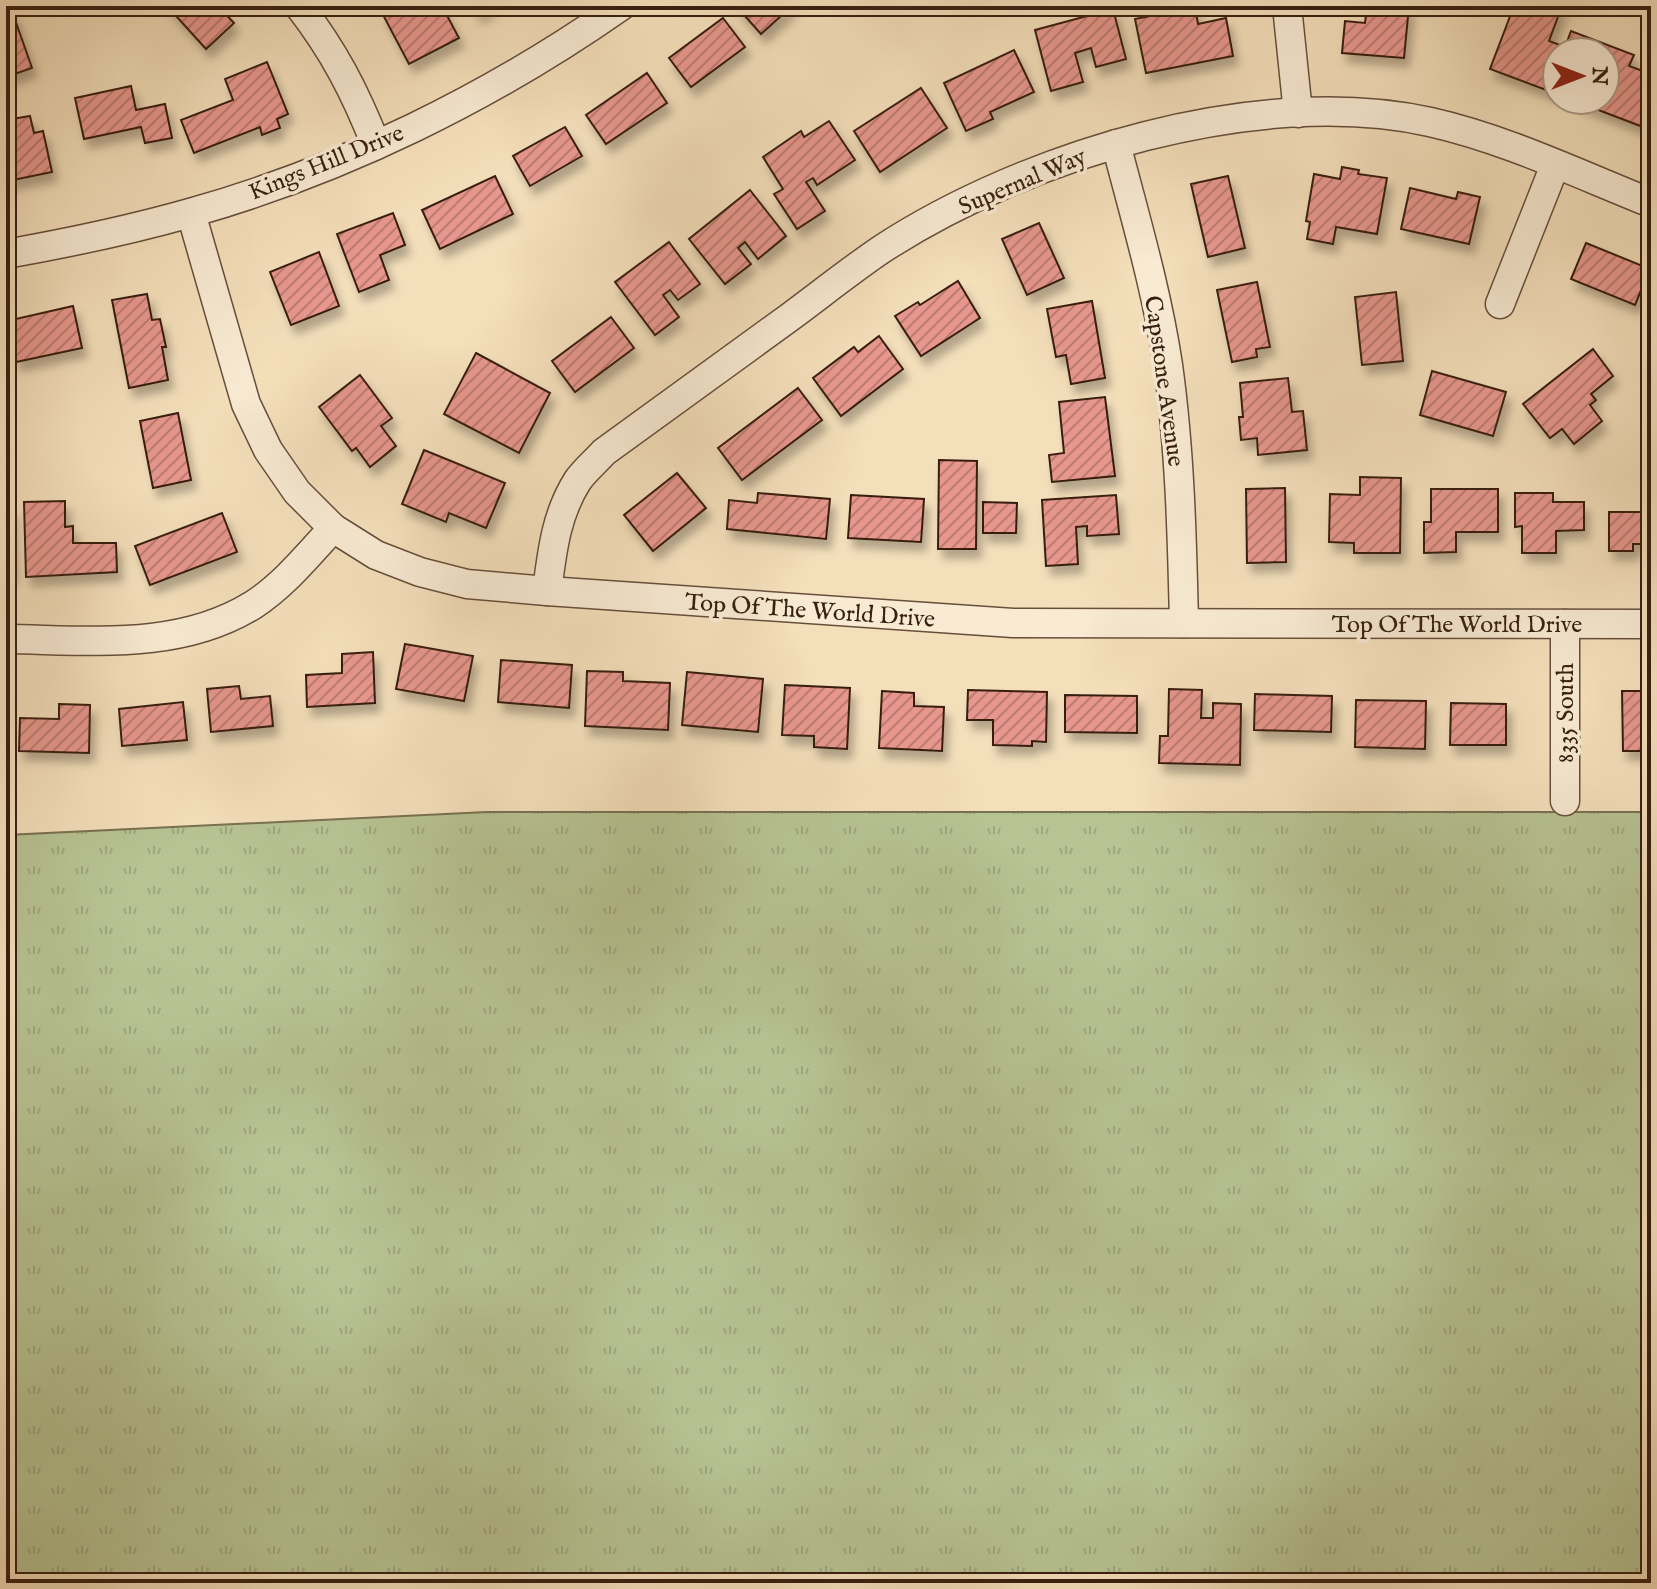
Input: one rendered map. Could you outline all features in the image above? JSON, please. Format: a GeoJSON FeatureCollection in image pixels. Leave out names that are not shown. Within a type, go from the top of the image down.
{"type":"FeatureCollection","features":[{"type":"Feature","properties":{"kind":"street"},"geometry":{"type":"LineString","coordinates":[[299,6],[339,62],[376,145]]}},
{"type":"Feature","properties":{"kind":"street","name":"Kings Hill Drive"},"geometry":{"type":"LineString","coordinates":[[6,254],[78,241],[191,213],[376,145],[478,95],[573,39],[621,6]]}},
{"type":"Feature","properties":{"kind":"street"},"geometry":{"type":"LineString","coordinates":[[1287,6],[1298,113]]}},
{"type":"Feature","properties":{"kind":"street","name":"Supernal Way"},"geometry":{"type":"LineString","coordinates":[[547,591],[553,544],[562,509],[579,479],[604,452],[883,248],[956,207],[1035,171],[1161,131],[1298,113],[1363,113],[1428,122],[1493,140],[1651,203]]}},
{"type":"Feature","properties":{"kind":"street","name":"Capstone Avenue"},"geometry":{"type":"LineString","coordinates":[[1116,144],[1167,363],[1179,470],[1184,623]]}},
{"type":"Feature","properties":{"kind":"street"},"geometry":{"type":"LineString","coordinates":[[1500,304],[1555,165]]}},
{"type":"Feature","properties":{"kind":"street","name":"Top Of The World Drive"},"geometry":{"type":"LineString","coordinates":[[191,213],[246,404],[268,450],[297,492],[333,528],[376,555],[420,572],[467,584],[547,591],[1013,623],[1651,624]]}},
{"type":"Feature","properties":{"kind":"street"},"geometry":{"type":"LineString","coordinates":[[6,639],[175,636],[218,624],[255,603],[288,576],[333,528]]}},
{"type":"Feature","properties":{"kind":"street","name":"8335 South"},"geometry":{"type":"LineString","coordinates":[[1565,624],[1565,801]]}},
{"type":"Feature","properties":{"kind":"green space"},"geometry":{"type":"Polygon","coordinates":[[[487,812],[1651,812],[1651,1583],[6,1583],[6,835],[487,812]]]}},
{"type":"Feature","properties":{"kind":"building"},"geometry":{"type":"Polygon","coordinates":[[[167,6],[218,6],[234,23],[206,49],[167,6]]]}},
{"type":"Feature","properties":{"kind":"building"},"geometry":{"type":"Polygon","coordinates":[[[396,6],[442,6],[459,38],[409,64],[382,13],[396,6]]]}},
{"type":"Feature","properties":{"kind":"building"},"geometry":{"type":"Polygon","coordinates":[[[473,6],[492,6],[477,14],[473,6]]]}},
{"type":"Feature","properties":{"kind":"building"},"geometry":{"type":"Polygon","coordinates":[[[736,6],[792,6],[761,34],[736,6]]]}},
{"type":"Feature","properties":{"kind":"building"},"geometry":{"type":"Polygon","coordinates":[[[1364,6],[1409,6],[1404,58],[1342,53],[1345,21],[1365,23],[1367,8],[1364,6]]]}},
{"type":"Feature","properties":{"kind":"building"},"geometry":{"type":"Polygon","coordinates":[[[1514,6],[1562,6],[1551,36],[1541,36],[1541,88],[1490,69],[1514,6]]]}},
{"type":"Feature","properties":{"kind":"building"},"geometry":{"type":"Polygon","coordinates":[[[1195,7],[1198,24],[1226,18],[1233,56],[1146,73],[1135,19],[1195,7]]]}},
{"type":"Feature","properties":{"kind":"building"},"geometry":{"type":"Polygon","coordinates":[[[1113,9],[1126,59],[1096,67],[1091,48],[1075,53],[1083,82],[1051,91],[1035,30],[1113,9]]]}},
{"type":"Feature","properties":{"kind":"building"},"geometry":{"type":"Polygon","coordinates":[[[12,11],[32,68],[6,77],[6,13],[12,11]]]}},
{"type":"Feature","properties":{"kind":"building"},"geometry":{"type":"Polygon","coordinates":[[[723,18],[745,47],[691,87],[669,58],[723,18]]]}},
{"type":"Feature","properties":{"kind":"building"},"geometry":{"type":"Polygon","coordinates":[[[1014,50],[1034,92],[990,112],[993,119],[966,131],[944,83],[1014,50]]]}},
{"type":"Feature","properties":{"kind":"building"},"geometry":{"type":"Polygon","coordinates":[[[1621,50],[1634,55],[1629,66],[1651,74],[1651,130],[1614,116],[1621,116],[1621,50]]]}},
{"type":"Feature","properties":{"kind":"building"},"geometry":{"type":"Polygon","coordinates":[[[267,62],[288,114],[277,119],[280,128],[262,135],[260,127],[194,153],[181,120],[233,100],[225,79],[267,62]]]}},
{"type":"Feature","properties":{"kind":"building"},"geometry":{"type":"Polygon","coordinates":[[[647,73],[667,103],[606,144],[586,115],[647,73]]]}},
{"type":"Feature","properties":{"kind":"building"},"geometry":{"type":"Polygon","coordinates":[[[131,86],[136,110],[165,104],[172,138],[145,143],[141,127],[84,139],[75,98],[131,86]]]}},
{"type":"Feature","properties":{"kind":"building"},"geometry":{"type":"Polygon","coordinates":[[[921,88],[947,128],[880,172],[854,131],[921,88]]]}},
{"type":"Feature","properties":{"kind":"building"},"geometry":{"type":"Polygon","coordinates":[[[30,116],[34,133],[43,131],[52,172],[8,181],[6,120],[30,116]]]}},
{"type":"Feature","properties":{"kind":"building"},"geometry":{"type":"Polygon","coordinates":[[[829,121],[855,160],[817,185],[813,178],[806,182],[825,211],[797,229],[774,194],[783,189],[763,157],[801,131],[804,137],[829,121]]]}},
{"type":"Feature","properties":{"kind":"building"},"geometry":{"type":"Polygon","coordinates":[[[565,127],[582,156],[530,186],[513,156],[565,127]]]}},
{"type":"Feature","properties":{"kind":"building"},"geometry":{"type":"Polygon","coordinates":[[[1342,167],[1359,170],[1358,174],[1387,178],[1377,234],[1336,227],[1333,244],[1307,239],[1310,222],[1306,221],[1314,174],[1340,179],[1342,167]]]}},
{"type":"Feature","properties":{"kind":"building"},"geometry":{"type":"Polygon","coordinates":[[[495,176],[513,214],[440,249],[422,210],[495,176]]]}},
{"type":"Feature","properties":{"kind":"building"},"geometry":{"type":"Polygon","coordinates":[[[1228,176],[1245,248],[1208,257],[1191,184],[1228,176]]]}},
{"type":"Feature","properties":{"kind":"building"},"geometry":{"type":"Polygon","coordinates":[[[1410,188],[1456,199],[1458,192],[1480,197],[1469,244],[1401,229],[1410,188]]]}},
{"type":"Feature","properties":{"kind":"building"},"geometry":{"type":"Polygon","coordinates":[[[750,190],[786,236],[758,259],[745,242],[738,248],[751,264],[725,284],[689,239],[750,190]]]}},
{"type":"Feature","properties":{"kind":"building"},"geometry":{"type":"Polygon","coordinates":[[[393,213],[405,245],[380,255],[389,280],[359,292],[337,234],[393,213]]]}},
{"type":"Feature","properties":{"kind":"building"},"geometry":{"type":"Polygon","coordinates":[[[1039,223],[1064,278],[1027,295],[1002,239],[1039,223]]]}},
{"type":"Feature","properties":{"kind":"building"},"geometry":{"type":"Polygon","coordinates":[[[669,242],[700,284],[678,300],[670,290],[663,295],[679,317],[655,335],[615,282],[669,242]]]}},
{"type":"Feature","properties":{"kind":"building"},"geometry":{"type":"Polygon","coordinates":[[[1586,243],[1650,269],[1635,305],[1571,279],[1586,243]]]}},
{"type":"Feature","properties":{"kind":"building"},"geometry":{"type":"Polygon","coordinates":[[[319,252],[339,306],[291,325],[270,272],[319,252]]]}},
{"type":"Feature","properties":{"kind":"building"},"geometry":{"type":"Polygon","coordinates":[[[958,281],[980,318],[921,356],[895,316],[918,302],[920,305],[958,281]]]}},
{"type":"Feature","properties":{"kind":"building"},"geometry":{"type":"Polygon","coordinates":[[[1257,282],[1270,347],[1256,349],[1257,357],[1232,362],[1217,290],[1257,282]]]}},
{"type":"Feature","properties":{"kind":"building"},"geometry":{"type":"Polygon","coordinates":[[[1396,292],[1403,361],[1362,365],[1355,297],[1396,292]]]}},
{"type":"Feature","properties":{"kind":"building"},"geometry":{"type":"Polygon","coordinates":[[[147,294],[152,320],[160,319],[168,380],[129,388],[112,300],[147,294]]]}},
{"type":"Feature","properties":{"kind":"building"},"geometry":{"type":"Polygon","coordinates":[[[1092,301],[1105,378],[1071,384],[1066,355],[1056,357],[1047,309],[1092,301]]]}},
{"type":"Feature","properties":{"kind":"building"},"geometry":{"type":"Polygon","coordinates":[[[73,306],[82,348],[16,362],[7,321],[73,306]]]}},
{"type":"Feature","properties":{"kind":"building"},"geometry":{"type":"Polygon","coordinates":[[[1651,314],[1651,341],[1642,337],[1651,314]]]}},
{"type":"Feature","properties":{"kind":"building"},"geometry":{"type":"Polygon","coordinates":[[[611,317],[634,348],[575,392],[552,361],[611,317]]]}},
{"type":"Feature","properties":{"kind":"building"},"geometry":{"type":"Polygon","coordinates":[[[879,336],[903,369],[841,416],[813,378],[854,347],[858,352],[879,336]]]}},
{"type":"Feature","properties":{"kind":"building"},"geometry":{"type":"Polygon","coordinates":[[[1593,349],[1613,376],[1591,394],[1596,400],[1590,405],[1602,421],[1574,444],[1562,429],[1550,438],[1523,404],[1593,349]]]}},
{"type":"Feature","properties":{"kind":"building"},"geometry":{"type":"Polygon","coordinates":[[[476,353],[550,393],[519,453],[444,414],[476,353]]]}},
{"type":"Feature","properties":{"kind":"building"},"geometry":{"type":"Polygon","coordinates":[[[1432,371],[1506,392],[1493,436],[1420,415],[1432,371]]]}},
{"type":"Feature","properties":{"kind":"building"},"geometry":{"type":"Polygon","coordinates":[[[360,375],[392,418],[381,426],[396,446],[370,467],[356,448],[352,451],[319,407],[360,375]]]}},
{"type":"Feature","properties":{"kind":"building"},"geometry":{"type":"Polygon","coordinates":[[[1288,378],[1292,412],[1303,411],[1307,450],[1258,455],[1257,438],[1241,440],[1239,417],[1243,417],[1240,383],[1288,378]]]}},
{"type":"Feature","properties":{"kind":"building"},"geometry":{"type":"Polygon","coordinates":[[[798,388],[822,420],[742,480],[718,448],[798,388]]]}},
{"type":"Feature","properties":{"kind":"building"},"geometry":{"type":"Polygon","coordinates":[[[1105,397],[1115,476],[1052,482],[1049,455],[1064,453],[1059,402],[1105,397]]]}},
{"type":"Feature","properties":{"kind":"building"},"geometry":{"type":"Polygon","coordinates":[[[178,413],[191,480],[153,488],[140,421],[178,413]]]}},
{"type":"Feature","properties":{"kind":"building"},"geometry":{"type":"Polygon","coordinates":[[[424,450],[505,483],[486,528],[449,513],[446,522],[402,504],[424,450]]]}},
{"type":"Feature","properties":{"kind":"building"},"geometry":{"type":"Polygon","coordinates":[[[939,460],[977,461],[976,549],[938,549],[939,460]]]}},
{"type":"Feature","properties":{"kind":"building"},"geometry":{"type":"Polygon","coordinates":[[[677,473],[706,508],[653,551],[624,515],[677,473]]]}},
{"type":"Feature","properties":{"kind":"building"},"geometry":{"type":"Polygon","coordinates":[[[1360,477],[1401,478],[1400,553],[1354,553],[1354,543],[1329,542],[1330,494],[1360,495],[1360,477]]]}},
{"type":"Feature","properties":{"kind":"building"},"geometry":{"type":"Polygon","coordinates":[[[1285,488],[1286,562],[1247,563],[1246,489],[1285,488]]]}},
{"type":"Feature","properties":{"kind":"building"},"geometry":{"type":"Polygon","coordinates":[[[1431,489],[1498,489],[1498,532],[1456,532],[1456,552],[1424,553],[1424,522],[1431,522],[1431,489]]]}},
{"type":"Feature","properties":{"kind":"building"},"geometry":{"type":"Polygon","coordinates":[[[758,493],[830,499],[826,539],[727,529],[729,500],[757,503],[758,493]]]}},
{"type":"Feature","properties":{"kind":"building"},"geometry":{"type":"Polygon","coordinates":[[[1515,493],[1553,493],[1553,502],[1584,502],[1584,530],[1556,531],[1556,553],[1522,553],[1522,526],[1515,527],[1515,493]]]}},
{"type":"Feature","properties":{"kind":"building"},"geometry":{"type":"Polygon","coordinates":[[[851,495],[924,499],[921,542],[848,538],[851,495]]]}},
{"type":"Feature","properties":{"kind":"building"},"geometry":{"type":"Polygon","coordinates":[[[1116,495],[1119,534],[1087,536],[1087,526],[1076,527],[1078,564],[1046,566],[1042,500],[1116,495]]]}},
{"type":"Feature","properties":{"kind":"building"},"geometry":{"type":"Polygon","coordinates":[[[65,501],[65,527],[73,526],[73,543],[116,543],[117,572],[26,577],[24,502],[65,501]]]}},
{"type":"Feature","properties":{"kind":"building"},"geometry":{"type":"Polygon","coordinates":[[[983,502],[1017,503],[1016,533],[983,533],[983,502]]]}},
{"type":"Feature","properties":{"kind":"building"},"geometry":{"type":"Polygon","coordinates":[[[6,508],[11,508],[12,576],[6,576],[6,508]]]}},
{"type":"Feature","properties":{"kind":"building"},"geometry":{"type":"Polygon","coordinates":[[[1609,512],[1651,512],[1651,544],[1633,544],[1633,551],[1609,551],[1609,512]]]}},
{"type":"Feature","properties":{"kind":"building"},"geometry":{"type":"Polygon","coordinates":[[[222,513],[237,552],[150,585],[135,546],[222,513]]]}},
{"type":"Feature","properties":{"kind":"building"},"geometry":{"type":"Polygon","coordinates":[[[405,644],[473,656],[464,701],[396,689],[405,644]]]}},
{"type":"Feature","properties":{"kind":"building"},"geometry":{"type":"Polygon","coordinates":[[[373,652],[375,703],[307,707],[306,675],[342,673],[342,654],[373,652]]]}},
{"type":"Feature","properties":{"kind":"building"},"geometry":{"type":"Polygon","coordinates":[[[501,660],[572,665],[569,708],[498,702],[501,660]]]}},
{"type":"Feature","properties":{"kind":"building"},"geometry":{"type":"Polygon","coordinates":[[[587,671],[623,672],[623,681],[670,683],[668,730],[585,726],[587,671]]]}},
{"type":"Feature","properties":{"kind":"building"},"geometry":{"type":"Polygon","coordinates":[[[687,672],[763,679],[758,732],[682,725],[687,672]]]}},
{"type":"Feature","properties":{"kind":"building"},"geometry":{"type":"Polygon","coordinates":[[[785,685],[850,688],[847,749],[814,747],[814,736],[782,735],[785,685]]]}},
{"type":"Feature","properties":{"kind":"building"},"geometry":{"type":"Polygon","coordinates":[[[239,686],[241,699],[270,696],[273,726],[211,732],[207,689],[239,686]]]}},
{"type":"Feature","properties":{"kind":"building"},"geometry":{"type":"Polygon","coordinates":[[[1169,689],[1202,690],[1201,718],[1213,718],[1213,703],[1241,704],[1240,765],[1159,763],[1160,736],[1168,736],[1169,689]]]}},
{"type":"Feature","properties":{"kind":"building"},"geometry":{"type":"Polygon","coordinates":[[[968,690],[1047,692],[1046,742],[1032,741],[1032,746],[993,745],[993,720],[967,720],[968,690]]]}},
{"type":"Feature","properties":{"kind":"building"},"geometry":{"type":"Polygon","coordinates":[[[882,691],[914,693],[914,706],[944,707],[942,751],[879,748],[882,691]]]}},
{"type":"Feature","properties":{"kind":"building"},"geometry":{"type":"Polygon","coordinates":[[[1622,691],[1651,691],[1651,794],[1645,794],[1645,751],[1623,751],[1622,691]]]}},
{"type":"Feature","properties":{"kind":"building"},"geometry":{"type":"Polygon","coordinates":[[[1255,694],[1332,696],[1331,732],[1254,730],[1255,694]]]}},
{"type":"Feature","properties":{"kind":"building"},"geometry":{"type":"Polygon","coordinates":[[[1065,695],[1137,696],[1137,733],[1065,732],[1065,695]]]}},
{"type":"Feature","properties":{"kind":"building"},"geometry":{"type":"Polygon","coordinates":[[[1356,700],[1426,701],[1425,749],[1355,747],[1356,700]]]}},
{"type":"Feature","properties":{"kind":"building"},"geometry":{"type":"Polygon","coordinates":[[[183,702],[187,740],[122,746],[119,709],[183,702]]]}},
{"type":"Feature","properties":{"kind":"building"},"geometry":{"type":"Polygon","coordinates":[[[1451,703],[1506,704],[1506,745],[1450,745],[1451,703]]]}},
{"type":"Feature","properties":{"kind":"building"},"geometry":{"type":"Polygon","coordinates":[[[59,704],[90,705],[89,753],[19,751],[20,718],[59,719],[59,704]]]}}]}
